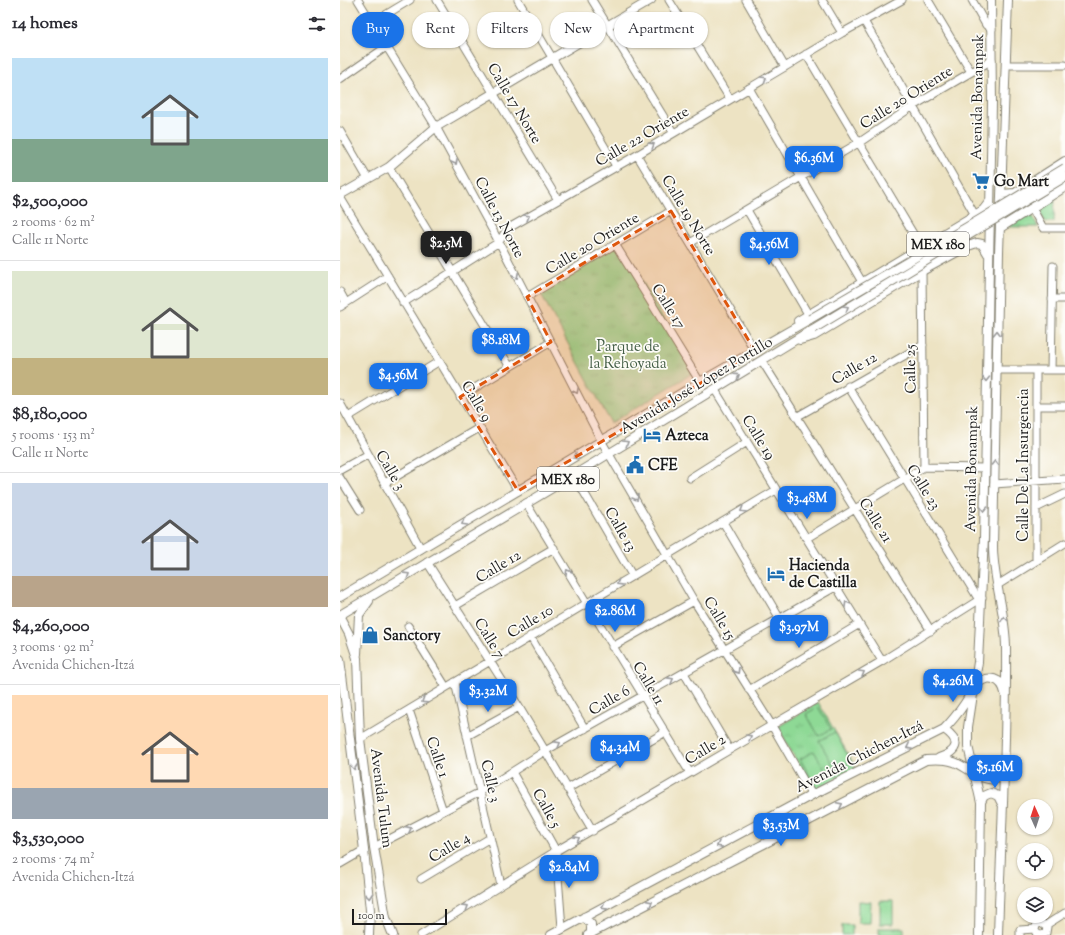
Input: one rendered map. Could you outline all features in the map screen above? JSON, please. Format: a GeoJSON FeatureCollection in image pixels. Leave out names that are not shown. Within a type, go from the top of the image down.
{"type":"FeatureCollection","features":[{"type":"Feature","properties":{"kind":"main road"},"geometry":{"type":"LineString","coordinates":[[340,196],[389,167],[436,127],[650,0]]}},
{"type":"Feature","properties":{"kind":"main road","name":"Avenida Bonampak"},"geometry":{"type":"LineString","coordinates":[[979,935],[981,803],[968,746],[968,727],[978,662],[985,468],[992,103],[991,0]]}},
{"type":"Feature","properties":{"kind":"main road","name":"Avenida Bonampak"},"geometry":{"type":"LineString","coordinates":[[998,935],[1002,804],[1005,768],[1005,624],[996,586],[993,559],[1000,228],[1004,102],[1007,65],[1008,0]]}},
{"type":"Feature","properties":{"kind":"main road"},"geometry":{"type":"LineString","coordinates":[[992,103],[994,101],[1004,102]]}},
{"type":"Feature","properties":{"kind":"main road"},"geometry":{"type":"LineString","coordinates":[[1002,194],[1011,194],[1065,162]]}},
{"type":"Feature","properties":{"kind":"main road","name":"Avenida José López Portillo"},"geometry":{"type":"LineString","coordinates":[[340,597],[602,442],[700,382],[790,331],[809,316],[979,220],[1065,168]]}},
{"type":"Feature","properties":{"kind":"main road","name":"Avenida José López Portillo"},"geometry":{"type":"LineString","coordinates":[[340,616],[1065,177]]}},
{"type":"Feature","properties":{"kind":"main road"},"geometry":{"type":"LineString","coordinates":[[1024,187],[1020,196],[1024,204],[1032,208]]}},
{"type":"Feature","properties":{"kind":"main road"},"geometry":{"type":"LineString","coordinates":[[1000,228],[1065,187]]}},
{"type":"Feature","properties":{"kind":"main road"},"geometry":{"type":"LineString","coordinates":[[809,316],[921,246],[983,210],[990,201]]}},
{"type":"Feature","properties":{"kind":"main road"},"geometry":{"type":"LineString","coordinates":[[956,226],[966,226],[971,230],[973,237],[968,246]]}},
{"type":"Feature","properties":{"kind":"main road"},"geometry":{"type":"LineString","coordinates":[[795,341],[814,336],[922,271],[977,242],[982,244],[989,256]]}},
{"type":"Feature","properties":{"kind":"main road"},"geometry":{"type":"LineString","coordinates":[[357,658],[359,615],[374,595]]}},
{"type":"Feature","properties":{"kind":"main road","name":"Avenida Tulum"},"geometry":{"type":"LineString","coordinates":[[340,616],[349,634],[357,658],[360,739],[374,847],[386,918],[393,935]]}},
{"type":"Feature","properties":{"kind":"main road","name":"Avenida Tulum"},"geometry":{"type":"LineString","coordinates":[[340,659],[364,850],[370,910],[369,935]]}},
{"type":"Feature","properties":{"kind":"main road"},"geometry":{"type":"LineString","coordinates":[[343,676],[350,671],[358,673]]}},
{"type":"Feature","properties":{"kind":"main road"},"geometry":{"type":"LineString","coordinates":[[974,687],[986,679],[996,680],[1003,686],[1005,699]]}},
{"type":"Feature","properties":{"kind":"main road","name":"Avenida Chichen-Itzá"},"geometry":{"type":"LineString","coordinates":[[551,935],[812,795],[944,729],[956,716],[974,687]]}},
{"type":"Feature","properties":{"kind":"main road"},"geometry":{"type":"LineString","coordinates":[[589,934],[926,760],[936,759],[949,754],[954,750],[955,739],[944,729]]}},
{"type":"Feature","properties":{"kind":"main road"},"geometry":{"type":"LineString","coordinates":[[936,759],[956,763],[985,779],[992,779],[1002,774],[1005,768]]}},
{"type":"Feature","properties":{"kind":"main road"},"geometry":{"type":"LineString","coordinates":[[981,803],[984,796],[991,793],[998,796],[1002,804]]}},
{"type":"Feature","properties":{"kind":"main road"},"geometry":{"type":"LineString","coordinates":[[584,917],[591,924],[589,934]]}},
{"type":"Feature","properties":{"kind":"street","name":"Calle 13 Norte"},"geometry":{"type":"LineString","coordinates":[[358,0],[365,12]]}},
{"type":"Feature","properties":{"kind":"street"},"geometry":{"type":"LineString","coordinates":[[390,12],[410,0]]}},
{"type":"Feature","properties":{"kind":"street","name":"Calle 17 Norte"},"geometry":{"type":"LineString","coordinates":[[437,0],[558,200]]}},
{"type":"Feature","properties":{"kind":"street"},"geometry":{"type":"LineString","coordinates":[[518,0],[616,166]]}},
{"type":"Feature","properties":{"kind":"street"},"geometry":{"type":"LineString","coordinates":[[592,0],[673,132]]}},
{"type":"Feature","properties":{"kind":"street"},"geometry":{"type":"LineString","coordinates":[[669,0],[730,99]]}},
{"type":"Feature","properties":{"kind":"street"},"geometry":{"type":"LineString","coordinates":[[746,0],[785,67]]}},
{"type":"Feature","properties":{"kind":"street"},"geometry":{"type":"LineString","coordinates":[[822,0],[842,33]]}},
{"type":"Feature","properties":{"kind":"street"},"geometry":{"type":"LineString","coordinates":[[928,0],[971,72]]}},
{"type":"Feature","properties":{"kind":"street"},"geometry":{"type":"LineString","coordinates":[[972,0],[986,25],[992,29]]}},
{"type":"Feature","properties":{"kind":"street","name":"Calle 22 Oriente"},"geometry":{"type":"LineString","coordinates":[[404,303],[499,242],[507,229],[637,155],[673,132],[897,1]]}},
{"type":"Feature","properties":{"kind":"street"},"geometry":{"type":"LineString","coordinates":[[864,21],[975,215]]}},
{"type":"Feature","properties":{"kind":"street"},"geometry":{"type":"LineString","coordinates":[[340,79],[385,48]]}},
{"type":"Feature","properties":{"kind":"street","name":"Calle 13 Norte"},"geometry":{"type":"LineString","coordinates":[[387,48],[436,127],[499,242],[609,453]]}},
{"type":"Feature","properties":{"kind":"street"},"geometry":{"type":"LineString","coordinates":[[806,54],[921,246]]}},
{"type":"Feature","properties":{"kind":"street","name":"Calle 20 Oriente"},"geometry":{"type":"LineString","coordinates":[[690,243],[860,142],[913,106],[992,60]]}},
{"type":"Feature","properties":{"kind":"street"},"geometry":{"type":"LineString","coordinates":[[1007,65],[1065,65]]}},
{"type":"Feature","properties":{"kind":"street"},"geometry":{"type":"LineString","coordinates":[[749,88],[862,282]]}},
{"type":"Feature","properties":{"kind":"street"},"geometry":{"type":"LineString","coordinates":[[340,131],[368,179]]}},
{"type":"Feature","properties":{"kind":"street","name":"Calle 19 Norte"},"geometry":{"type":"LineString","coordinates":[[637,155],[755,351]]}},
{"type":"Feature","properties":{"kind":"street"},"geometry":{"type":"LineString","coordinates":[[389,167],[510,367]]}},
{"type":"Feature","properties":{"kind":"street","name":"Calle 9"},"geometry":{"type":"LineString","coordinates":[[340,196],[438,362],[518,491]]}},
{"type":"Feature","properties":{"kind":"street"},"geometry":{"type":"LineString","coordinates":[[1032,208],[1043,228],[1065,228]]}},
{"type":"Feature","properties":{"kind":"street"},"geometry":{"type":"LineString","coordinates":[[747,210],[809,316]]}},
{"type":"Feature","properties":{"kind":"street","name":"Calle 20 Oriente"},"geometry":{"type":"LineString","coordinates":[[528,297],[671,211]]}},
{"type":"Feature","properties":{"kind":"street","name":"Calle 17"},"geometry":{"type":"LineString","coordinates":[[614,244],[700,382]]}},
{"type":"Feature","properties":{"kind":"street"},"geometry":{"type":"LineString","coordinates":[[1051,370],[1053,266]]}},
{"type":"Feature","properties":{"kind":"street","name":"Calle 25"},"geometry":{"type":"LineString","coordinates":[[922,271],[924,467]]}},
{"type":"Feature","properties":{"kind":"street"},"geometry":{"type":"LineString","coordinates":[[340,292],[343,305],[388,276]]}},
{"type":"Feature","properties":{"kind":"street"},"geometry":{"type":"LineString","coordinates":[[1052,299],[1065,299]]}},
{"type":"Feature","properties":{"kind":"street"},"geometry":{"type":"LineString","coordinates":[[460,397],[551,342]]}},
{"type":"Feature","properties":{"kind":"street","name":"Calle 12"},"geometry":{"type":"LineString","coordinates":[[798,416],[923,344]]}},
{"type":"Feature","properties":{"kind":"street","name":"Calle 21"},"geometry":{"type":"LineString","coordinates":[[762,361],[798,416],[931,631]]}},
{"type":"Feature","properties":{"kind":"street"},"geometry":{"type":"LineString","coordinates":[[348,417],[438,362]]}},
{"type":"Feature","properties":{"kind":"street"},"geometry":{"type":"LineString","coordinates":[[997,370],[1065,370]]}},
{"type":"Feature","properties":{"kind":"street","name":"Calle De La Insurgencia"},"geometry":{"type":"LineString","coordinates":[[1036,370],[1036,561]]}},
{"type":"Feature","properties":{"kind":"street","name":"Calle 23"},"geometry":{"type":"LineString","coordinates":[[848,386],[904,480],[980,599]]}},
{"type":"Feature","properties":{"kind":"street","name":"Calle 19"},"geometry":{"type":"LineString","coordinates":[[715,390],[837,586],[858,625],[882,661]]}},
{"type":"Feature","properties":{"kind":"street"},"geometry":{"type":"LineString","coordinates":[[1036,406],[1065,406]]}},
{"type":"Feature","properties":{"kind":"street","name":"Calle 3"},"geometry":{"type":"LineString","coordinates":[[341,409],[348,417],[367,455],[385,483],[421,549]]}},
{"type":"Feature","properties":{"kind":"street"},"geometry":{"type":"LineString","coordinates":[[385,483],[479,428]]}},
{"type":"Feature","properties":{"kind":"street"},"geometry":{"type":"LineString","coordinates":[[690,478],[747,442]]}},
{"type":"Feature","properties":{"kind":"street","name":"Calle 15"},"geometry":{"type":"LineString","coordinates":[[609,453],[694,601],[771,724],[812,795]]}},
{"type":"Feature","properties":{"kind":"street"},"geometry":{"type":"LineString","coordinates":[[340,470],[367,455]]}},
{"type":"Feature","properties":{"kind":"street"},"geometry":{"type":"LineString","coordinates":[[807,538],[924,467],[985,468]]}},
{"type":"Feature","properties":{"kind":"street","name":"Calle 13"},"geometry":{"type":"LineString","coordinates":[[574,475],[632,575]]}},
{"type":"Feature","properties":{"kind":"street"},"geometry":{"type":"LineString","coordinates":[[340,478],[360,510]]}},
{"type":"Feature","properties":{"kind":"street"},"geometry":{"type":"LineString","coordinates":[[994,484],[1065,479]]}},
{"type":"Feature","properties":{"kind":"street","name":"Calle 10"},"geometry":{"type":"LineString","coordinates":[[360,739],[776,490]]}},
{"type":"Feature","properties":{"kind":"street"},"geometry":{"type":"LineString","coordinates":[[1036,508],[1065,494]]}},
{"type":"Feature","properties":{"kind":"street","name":"Calle 11"},"geometry":{"type":"LineString","coordinates":[[526,503],[664,733],[690,773]]}},
{"type":"Feature","properties":{"kind":"street"},"geometry":{"type":"LineString","coordinates":[[723,522],[780,619]]}},
{"type":"Feature","properties":{"kind":"street"},"geometry":{"type":"LineString","coordinates":[[996,586],[1065,543]]}},
{"type":"Feature","properties":{"kind":"street","name":"Calle 12"},"geometry":{"type":"LineString","coordinates":[[455,606],[554,548]]}},
{"type":"Feature","properties":{"kind":"street","name":"Calle 7"},"geometry":{"type":"LineString","coordinates":[[428,562],[519,707],[593,830]]}},
{"type":"Feature","properties":{"kind":"street","name":"Calle 6"},"geometry":{"type":"LineString","coordinates":[[374,847],[480,792],[545,752],[642,696],[725,651],[837,586]]}},
{"type":"Feature","properties":{"kind":"street","name":"Calle 2"},"geometry":{"type":"LineString","coordinates":[[421,935],[556,851],[771,724],[882,661],[980,599]]}},
{"type":"Feature","properties":{"kind":"street"},"geometry":{"type":"LineString","coordinates":[[612,647],[694,601]]}},
{"type":"Feature","properties":{"kind":"street"},"geometry":{"type":"LineString","coordinates":[[749,690],[858,625]]}},
{"type":"Feature","properties":{"kind":"street"},"geometry":{"type":"LineString","coordinates":[[408,626],[446,687]]}},
{"type":"Feature","properties":{"kind":"street"},"geometry":{"type":"LineString","coordinates":[[530,636],[585,729]]}},
{"type":"Feature","properties":{"kind":"street"},"geometry":{"type":"LineString","coordinates":[[684,673],[729,749]]}},
{"type":"Feature","properties":{"kind":"street","name":"Calle 3"},"geometry":{"type":"LineString","coordinates":[[455,682],[501,885]]}},
{"type":"Feature","properties":{"kind":"street"},"geometry":{"type":"LineString","coordinates":[[467,736],[519,707]]}},
{"type":"Feature","properties":{"kind":"street","name":"Calle 1"},"geometry":{"type":"LineString","coordinates":[[409,710],[443,811]]}},
{"type":"Feature","properties":{"kind":"street"},"geometry":{"type":"LineString","coordinates":[[567,789],[664,733]]}},
{"type":"Feature","properties":{"kind":"street","name":"Calle 5"},"geometry":{"type":"LineString","coordinates":[[512,772],[556,851],[562,928]]}},
{"type":"Feature","properties":{"kind":"street","name":"Calle 4"},"geometry":{"type":"LineString","coordinates":[[421,879],[490,838]]}},
{"type":"Feature","properties":{"kind":"street"},"geometry":{"type":"LineString","coordinates":[[340,864],[364,850]]}},
{"type":"Feature","properties":{"kind":"street"},"geometry":{"type":"LineString","coordinates":[[1039,933],[1039,923],[1046,925],[1065,913]]}},
{"type":"Feature","properties":{"kind":"street"},"geometry":{"type":"LineString","coordinates":[[1020,935],[1020,930],[1039,933],[1047,931],[1046,925]]}},
{"type":"Feature","properties":{"kind":"highlighted area"},"geometry":{"type":"Polygon","coordinates":[[[671,211],[755,351],[518,491],[460,397],[551,342],[527,297],[671,211]]]}},
{"type":"Feature","properties":{"kind":"green space"},"geometry":{"type":"Polygon","coordinates":[[[1055,198],[1054,222],[1045,222],[1038,208],[1055,198]]]}},
{"type":"Feature","properties":{"kind":"green space"},"geometry":{"type":"Polygon","coordinates":[[[1031,213],[1038,227],[1008,227],[1031,213]]]}},
{"type":"Feature","properties":{"kind":"green space","name":"Parque de la Rehoyada"},"geometry":{"type":"Polygon","coordinates":[[[621,243],[693,373],[611,423],[540,292],[621,243]]]}},
{"type":"Feature","properties":{"kind":"green space"},"geometry":{"type":"Polygon","coordinates":[[[818,702],[856,768],[813,791],[778,727],[818,702]]]}},
{"type":"Feature","properties":{"kind":"green space"},"geometry":{"type":"Polygon","coordinates":[[[818,707],[831,729],[819,736],[806,714],[818,707]]]}},
{"type":"Feature","properties":{"kind":"green space"},"geometry":{"type":"Polygon","coordinates":[[[835,732],[851,761],[836,770],[819,741],[835,732]]]}},
{"type":"Feature","properties":{"kind":"green space"},"geometry":{"type":"Polygon","coordinates":[[[814,751],[827,774],[813,782],[800,759],[814,751]]]}},
{"type":"Feature","properties":{"kind":"green space"},"geometry":{"type":"Polygon","coordinates":[[[858,901],[871,902],[870,923],[858,923],[858,901]]]}},
{"type":"Feature","properties":{"kind":"green space"},"geometry":{"type":"Polygon","coordinates":[[[880,901],[893,901],[893,924],[880,924],[880,901]]]}},
{"type":"Feature","properties":{"kind":"green space"},"geometry":{"type":"Polygon","coordinates":[[[842,925],[852,925],[852,935],[842,935],[842,925]]]}},
{"type":"Feature","properties":{"kind":"green space"},"geometry":{"type":"Polygon","coordinates":[[[879,928],[904,928],[904,935],[879,935],[879,928]]]}},
{"type":"Feature","properties":{"kind":"place","name":"Go Mart"},"geometry":{"type":"Point","coordinates":[981,181]}},
{"type":"Feature","properties":{"kind":"place","name":"Azteca"},"geometry":{"type":"Point","coordinates":[652,435]}},
{"type":"Feature","properties":{"kind":"place","name":"CFE"},"geometry":{"type":"Point","coordinates":[635,465]}},
{"type":"Feature","properties":{"kind":"place","name":"Hacienda de Castilla"},"geometry":{"type":"Point","coordinates":[776,574]}},
{"type":"Feature","properties":{"kind":"place","name":"Sanctory"},"geometry":{"type":"Point","coordinates":[370,635]}}]}
